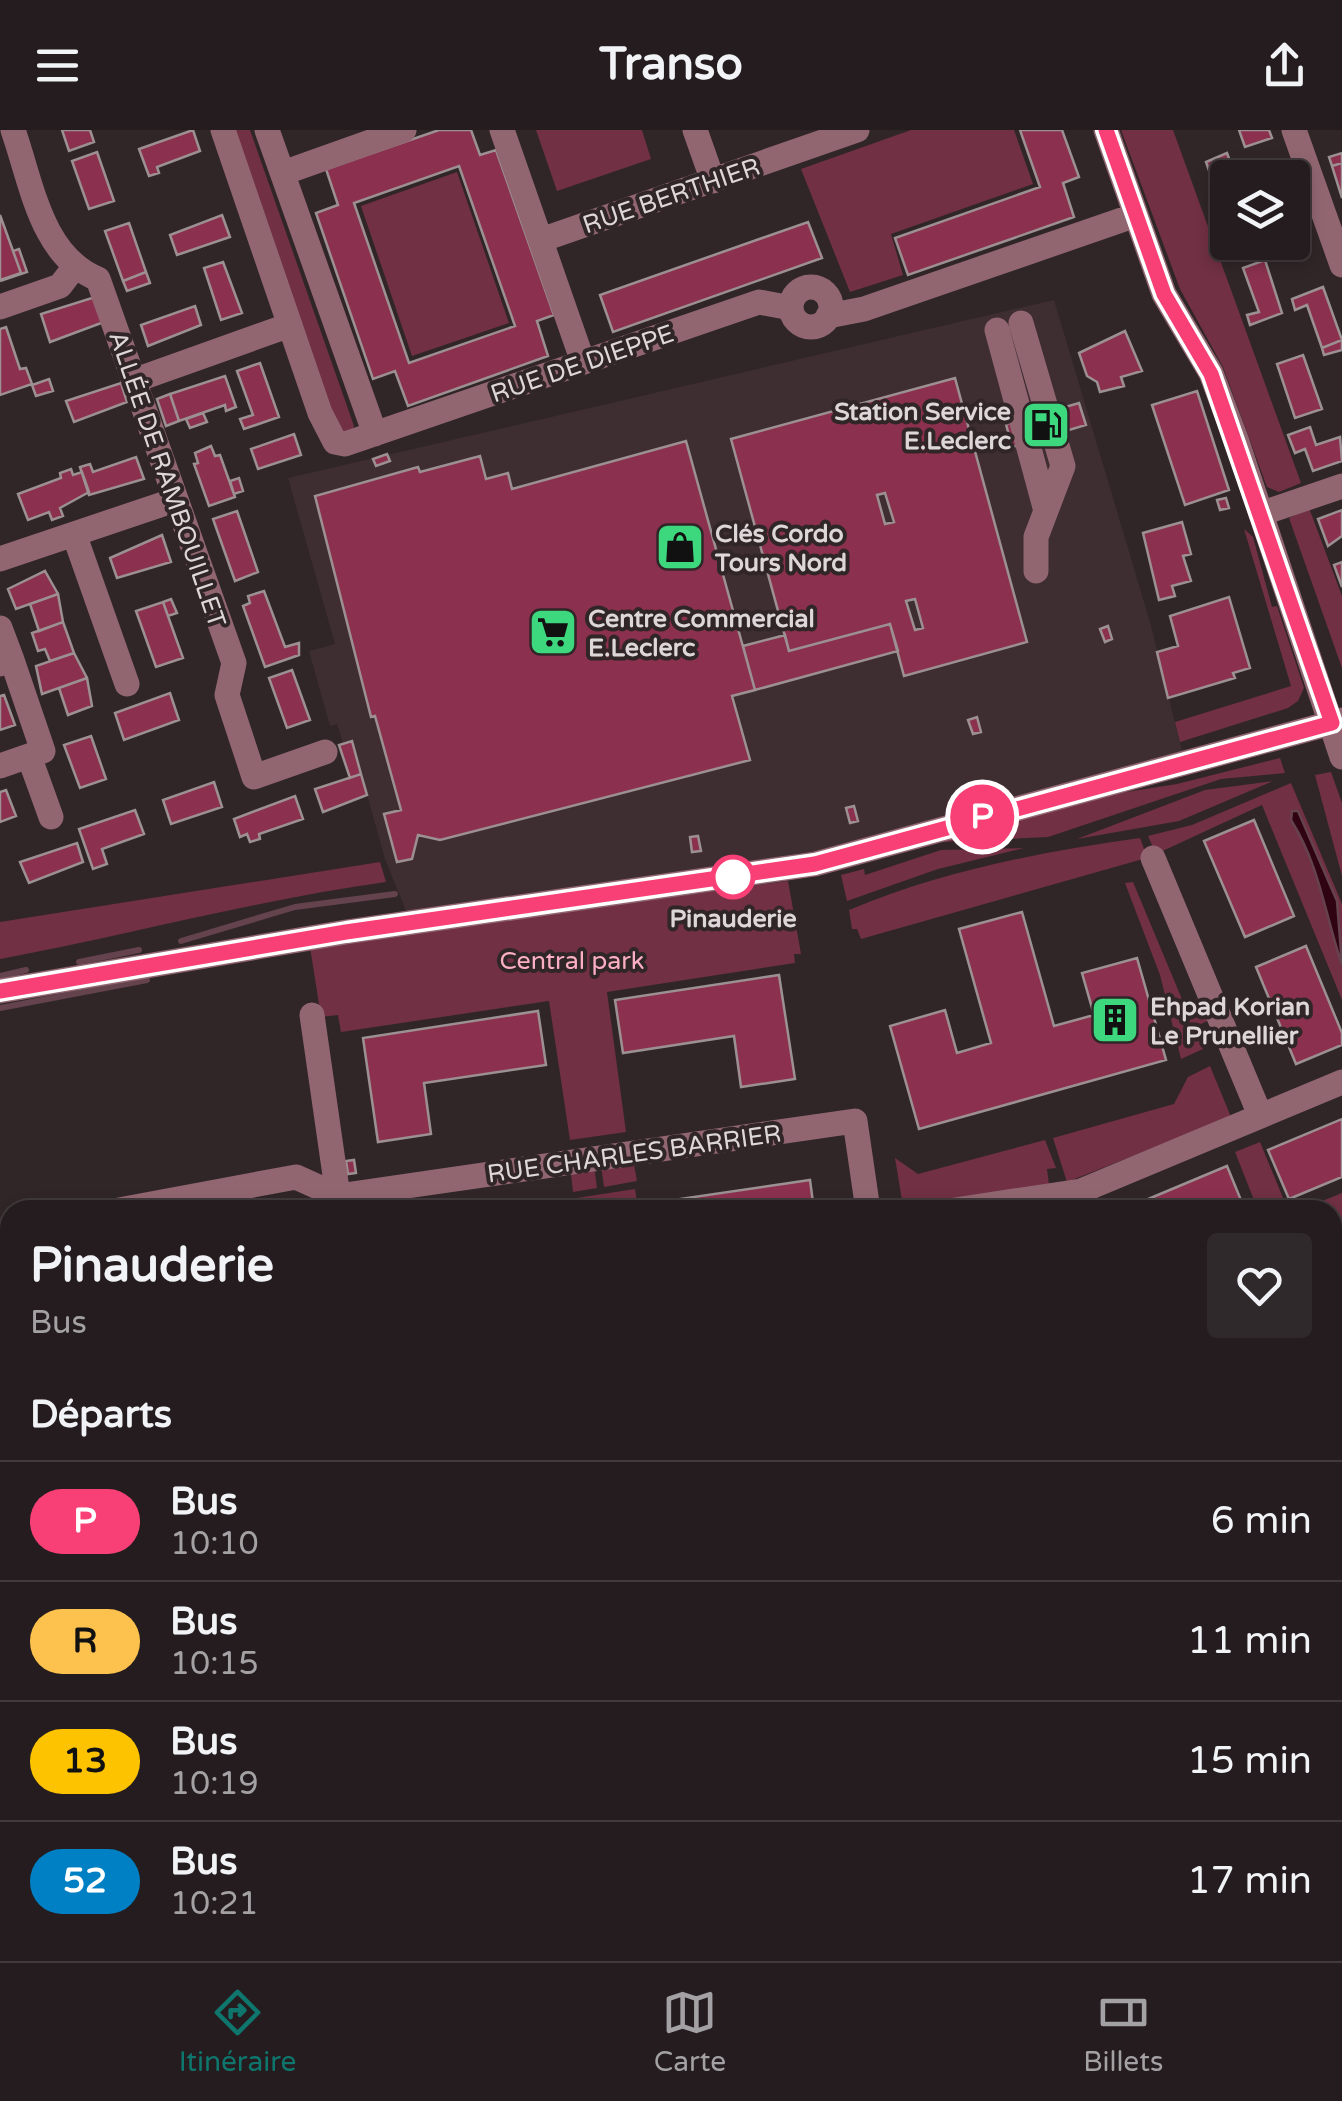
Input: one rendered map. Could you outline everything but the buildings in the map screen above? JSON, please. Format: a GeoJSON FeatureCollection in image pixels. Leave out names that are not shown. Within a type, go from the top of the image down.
{"type":"FeatureCollection","features":[{"type":"Feature","properties":{"kind":"street","name":"ALLÉE DE RAMBOUILLET"},"geometry":{"type":"LineString","coordinates":[[14,130],[53,244],[73,269],[98,280],[234,664],[226,696],[254,777],[326,752]]}},
{"type":"Feature","properties":{"kind":"street","name":"RUE DE DIEPPE"},"geometry":{"type":"LineString","coordinates":[[223,130],[327,432],[335,442],[345,444],[759,302],[790,308],[795,320],[806,326],[819,325],[828,316],[864,309],[1136,215]]}},
{"type":"Feature","properties":{"kind":"street"},"geometry":{"type":"LineString","coordinates":[[282,173],[404,130]]}},
{"type":"Feature","properties":{"kind":"street"},"geometry":{"type":"LineString","coordinates":[[502,130],[583,362]]}},
{"type":"Feature","properties":{"kind":"street"},"geometry":{"type":"LineString","coordinates":[[695,130],[713,181]]}},
{"type":"Feature","properties":{"kind":"street","name":"RUE BERTHIER"},"geometry":{"type":"LineString","coordinates":[[541,240],[857,130]]}},
{"type":"Feature","properties":{"kind":"street"},"geometry":{"type":"LineString","coordinates":[[1106,130],[1164,294],[1211,374],[1337,721],[1342,757]]}},
{"type":"Feature","properties":{"kind":"street"},"geometry":{"type":"LineString","coordinates":[[1294,130],[1342,264]]}},
{"type":"Feature","properties":{"kind":"street"},"geometry":{"type":"LineString","coordinates":[[269,131],[375,434]]}},
{"type":"Feature","properties":{"kind":"street"},"geometry":{"type":"LineString","coordinates":[[0,307],[60,286],[73,269]]}},
{"type":"Feature","properties":{"kind":"street"},"geometry":{"type":"LineString","coordinates":[[133,381],[290,325]]}},
{"type":"Feature","properties":{"kind":"street"},"geometry":{"type":"LineString","coordinates":[[1009,326],[1063,466],[1036,538],[1036,572]]}},
{"type":"Feature","properties":{"kind":"street"},"geometry":{"type":"LineString","coordinates":[[1263,513],[1342,486]]}},
{"type":"Feature","properties":{"kind":"street"},"geometry":{"type":"LineString","coordinates":[[0,559],[176,500]]}},
{"type":"Feature","properties":{"kind":"street"},"geometry":{"type":"LineString","coordinates":[[74,534],[126,684]]}},
{"type":"Feature","properties":{"kind":"street"},"geometry":{"type":"LineString","coordinates":[[0,628],[6,662],[44,751],[0,766]]}},
{"type":"Feature","properties":{"kind":"street"},"geometry":{"type":"LineString","coordinates":[[0,991],[346,932],[815,864],[1337,721]]}},
{"type":"Feature","properties":{"kind":"street"},"geometry":{"type":"LineString","coordinates":[[29,756],[51,817]]}},
{"type":"Feature","properties":{"kind":"street"},"geometry":{"type":"LineString","coordinates":[[1153,858],[1260,1115]]}},
{"type":"Feature","properties":{"kind":"street"},"geometry":{"type":"LineString","coordinates":[[312,1014],[339,1200]]}},
{"type":"Feature","properties":{"kind":"street"},"geometry":{"type":"LineString","coordinates":[[1021,1200],[1080,1191],[1342,1082]]}},
{"type":"Feature","properties":{"kind":"street","name":"RUE CHARLES BARRIER"},"geometry":{"type":"LineString","coordinates":[[358,1200],[855,1121],[867,1200]]}},
{"type":"Feature","properties":{"kind":"street"},"geometry":{"type":"LineString","coordinates":[[174,1200],[296,1178],[334,1200]]}},
{"type":"Feature","properties":{"kind":"shaded area"},"geometry":{"type":"Polygon","coordinates":[[[1054,300],[1150,622],[1185,763],[842,858],[411,923],[385,859],[352,741],[343,743],[337,724],[330,726],[309,651],[335,644],[288,478],[1054,300]]]}},
{"type":"Feature","properties":{"kind":"shaded area"},"geometry":{"type":"Polygon","coordinates":[[[1292,811],[1298,811],[1337,901],[1342,965],[1315,873],[1291,820],[1292,811]]]}},
{"type":"Feature","properties":{"kind":"green space"},"geometry":{"type":"Polygon","coordinates":[[[232,130],[250,130],[354,426],[352,433],[338,431],[232,130]]]}},
{"type":"Feature","properties":{"kind":"green space"},"geometry":{"type":"Polygon","coordinates":[[[536,130],[642,130],[651,159],[557,191],[536,130]]]}},
{"type":"Feature","properties":{"kind":"green space"},"geometry":{"type":"Polygon","coordinates":[[[911,130],[1014,130],[1033,184],[891,234],[903,275],[850,292],[801,169],[911,130]]]}},
{"type":"Feature","properties":{"kind":"green space"},"geometry":{"type":"Polygon","coordinates":[[[1121,130],[1173,130],[1210,232],[1210,260],[1220,260],[1301,483],[1279,492],[1267,487],[1223,367],[1180,289],[1121,130]]]}},
{"type":"Feature","properties":{"kind":"green space"},"geometry":{"type":"Polygon","coordinates":[[[457,172],[509,323],[412,356],[361,206],[457,172]]]}},
{"type":"Feature","properties":{"kind":"green space"},"geometry":{"type":"Polygon","coordinates":[[[1309,508],[1342,596],[1342,668],[1289,518],[1309,508]]]}},
{"type":"Feature","properties":{"kind":"green space"},"geometry":{"type":"Polygon","coordinates":[[[1244,529],[1253,537],[1272,607],[1277,606],[1304,688],[1298,701],[1288,708],[1180,742],[1175,722],[1291,686],[1244,529]]]}},
{"type":"Feature","properties":{"kind":"green space"},"geometry":{"type":"Polygon","coordinates":[[[1280,758],[1285,773],[1221,779],[1048,837],[940,842],[1101,796],[1177,784],[1280,758]]]}},
{"type":"Feature","properties":{"kind":"green space"},"geometry":{"type":"Polygon","coordinates":[[[1331,772],[1342,803],[1342,876],[1315,775],[1331,772]]]}},
{"type":"Feature","properties":{"kind":"green space"},"geometry":{"type":"Polygon","coordinates":[[[1273,781],[1179,821],[1077,839],[1205,790],[1273,781]]]}},
{"type":"Feature","properties":{"kind":"green space"},"geometry":{"type":"Polygon","coordinates":[[[1291,783],[1342,904],[1342,1000],[1262,805],[1156,854],[1148,836],[1192,825],[1291,783]]]}},
{"type":"Feature","properties":{"kind":"green space"},"geometry":{"type":"Polygon","coordinates":[[[1140,838],[1147,857],[1143,859],[861,939],[857,929],[852,929],[849,910],[920,884],[1029,857],[1140,838]]]}},
{"type":"Feature","properties":{"kind":"green space"},"geometry":{"type":"Polygon","coordinates":[[[1024,848],[938,869],[847,901],[841,875],[864,869],[865,875],[941,850],[1024,848]]]}},
{"type":"Feature","properties":{"kind":"green space"},"geometry":{"type":"Polygon","coordinates":[[[380,862],[386,882],[289,898],[0,959],[0,922],[380,862]]]}},
{"type":"Feature","properties":{"kind":"green space","name":"Central park"},"geometry":{"type":"Polygon","coordinates":[[[788,881],[801,954],[794,954],[795,963],[607,992],[626,1132],[570,1140],[549,1001],[341,1032],[338,1015],[321,1017],[310,947],[788,881]]]}},
{"type":"Feature","properties":{"kind":"green space"},"geometry":{"type":"Polygon","coordinates":[[[1133,882],[1184,1004],[1200,998],[1210,1020],[1194,1027],[1203,1049],[1181,1059],[1160,975],[1125,883],[1133,882]]]}},
{"type":"Feature","properties":{"kind":"green space"},"geometry":{"type":"Polygon","coordinates":[[[1210,1066],[1231,1117],[1067,1182],[1053,1138],[1174,1104],[1188,1077],[1210,1066]]]}},
{"type":"Feature","properties":{"kind":"green space"},"geometry":{"type":"Polygon","coordinates":[[[1045,1140],[1056,1168],[1047,1169],[1049,1185],[945,1200],[902,1200],[895,1158],[918,1174],[1045,1140]]]}},
{"type":"Feature","properties":{"kind":"green space"},"geometry":{"type":"Polygon","coordinates":[[[1260,1142],[1284,1200],[1254,1200],[1235,1152],[1260,1142]]]}},
{"type":"Feature","properties":{"kind":"green space"},"geometry":{"type":"Polygon","coordinates":[[[594,1165],[597,1188],[573,1192],[571,1174],[594,1165]]]}},
{"type":"Feature","properties":{"kind":"green space"},"geometry":{"type":"Polygon","coordinates":[[[601,1165],[634,1165],[637,1181],[604,1187],[601,1165]]]}},
{"type":"Feature","properties":{"kind":"green space"},"geometry":{"type":"Polygon","coordinates":[[[635,1189],[637,1200],[577,1200],[635,1189]]]}},
{"type":"Feature","properties":{"kind":"waterway"},"geometry":{"type":"LineString","coordinates":[[181,941],[295,907],[395,894]]}},
{"type":"Feature","properties":{"kind":"waterway"},"geometry":{"type":"LineString","coordinates":[[79,962],[139,950]]}},
{"type":"Feature","properties":{"kind":"waterway"},"geometry":{"type":"LineString","coordinates":[[0,976],[26,970]]}},
{"type":"Feature","properties":{"kind":"waterway"},"geometry":{"type":"LineString","coordinates":[[0,1008],[147,980]]}},
{"type":"Feature","properties":{"kind":"bus line","name":"P"},"geometry":{"type":"LineString","coordinates":[[0,991],[346,932],[815,864],[1332,723],[1268,528],[1211,374],[1164,294],[1106,130]]}},
{"type":"Feature","properties":{"kind":"place","name":"Station Service E.Leclerc"},"geometry":{"type":"Point","coordinates":[1046,425]}},
{"type":"Feature","properties":{"kind":"place","name":"Clés Cordo Tours Nord"},"geometry":{"type":"Point","coordinates":[680,547]}},
{"type":"Feature","properties":{"kind":"place","name":"Centre Commercial E.Leclerc"},"geometry":{"type":"Point","coordinates":[553,632]}},
{"type":"Feature","properties":{"kind":"place","name":"Pinauderie"},"geometry":{"type":"Point","coordinates":[733,877]}},
{"type":"Feature","properties":{"kind":"place","name":"Ehpad Korian Le Prunellier"},"geometry":{"type":"Point","coordinates":[1115,1020]}}]}
